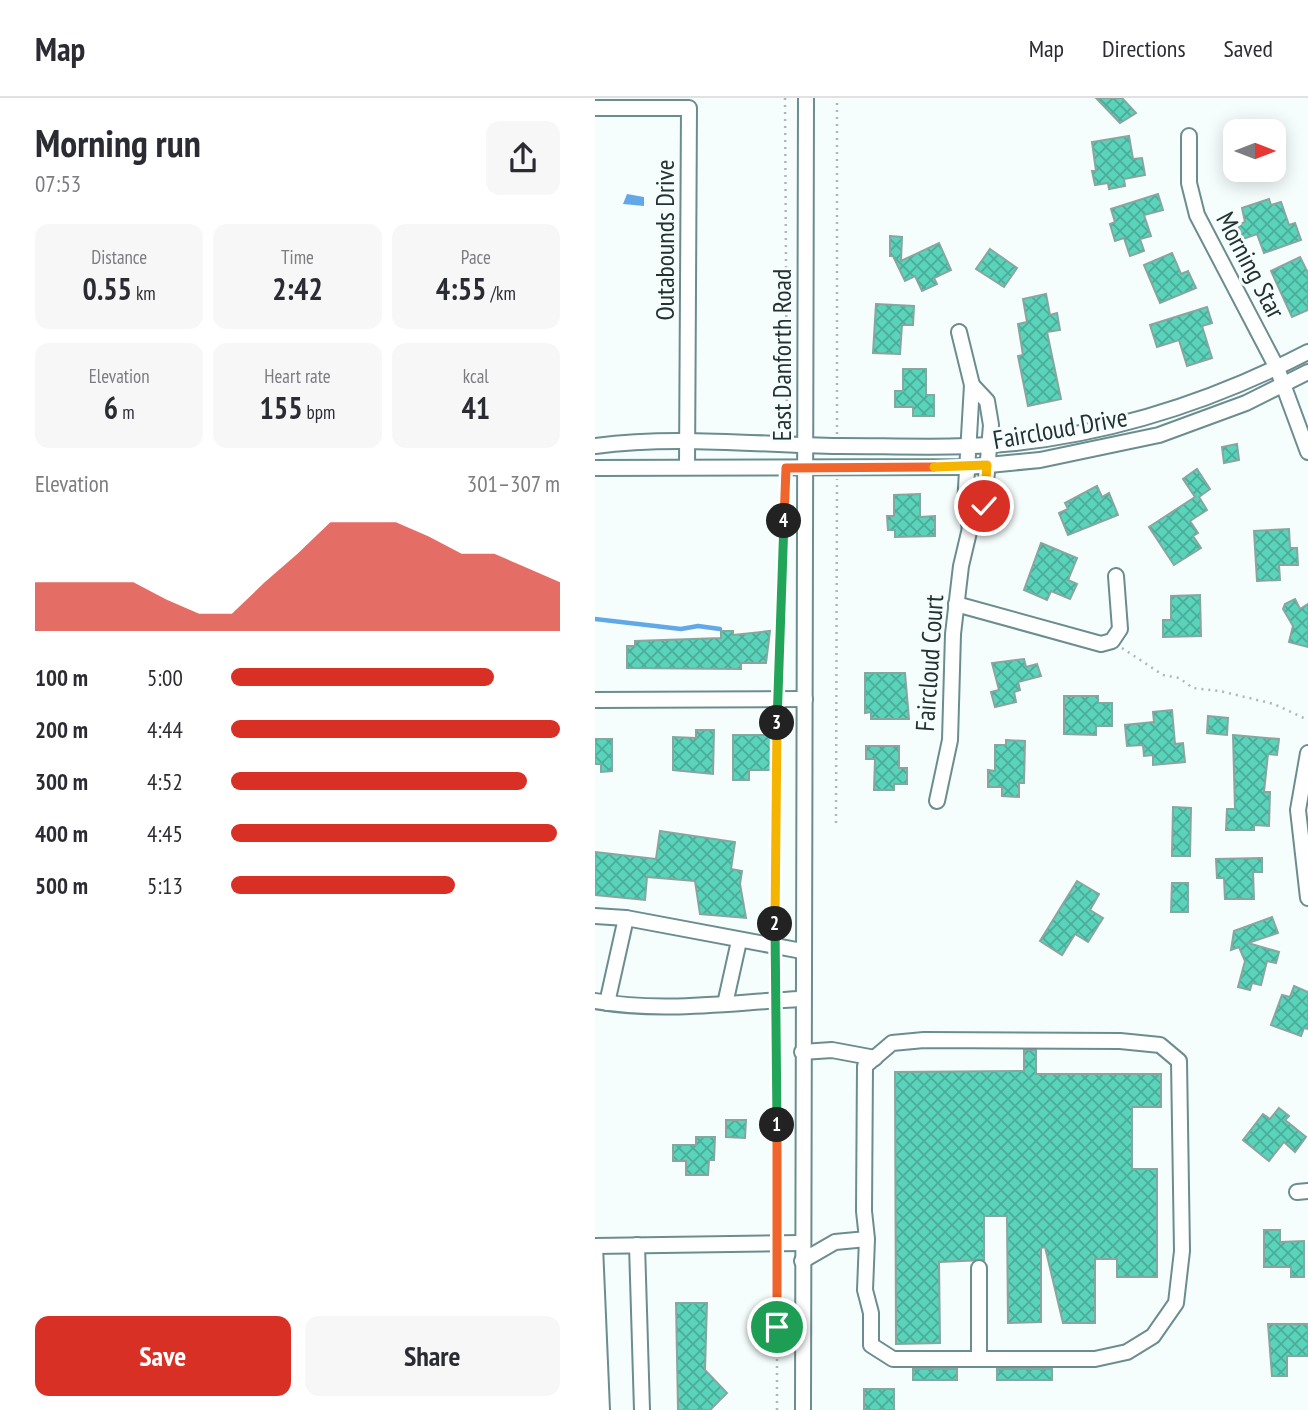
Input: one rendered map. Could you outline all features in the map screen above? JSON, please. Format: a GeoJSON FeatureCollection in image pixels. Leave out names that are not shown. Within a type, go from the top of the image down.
{"type":"FeatureCollection","features":[{"type":"Feature","properties":{"kind":"street","name":"East Danforth Road"},"geometry":{"type":"LineString","coordinates":[[803,1410],[801,999],[807,444],[806,98]]}},
{"type":"Feature","properties":{"kind":"street","name":"Outabounds Drive"},"geometry":{"type":"LineString","coordinates":[[595,108],[689,108],[687,467]]}},
{"type":"Feature","properties":{"kind":"street","name":"Morning Star"},"geometry":{"type":"LineString","coordinates":[[1189,136],[1189,183],[1197,215],[1277,368],[1308,452]]}},
{"type":"Feature","properties":{"kind":"street","name":"Faircloud Court"},"geometry":{"type":"LineString","coordinates":[[959,332],[972,385],[965,505],[970,528]]}},
{"type":"Feature","properties":{"kind":"street","name":"Faircloud Drive"},"geometry":{"type":"LineString","coordinates":[[595,446],[688,442],[969,445],[1084,433],[1215,395],[1308,352]]}},
{"type":"Feature","properties":{"kind":"street","name":"Faircloud Drive"},"geometry":{"type":"LineString","coordinates":[[595,468],[968,467],[1040,460],[1159,435],[1246,403],[1308,372]]}},
{"type":"Feature","properties":{"kind":"street","name":"Faircloud Court"},"geometry":{"type":"LineString","coordinates":[[937,801],[950,740],[956,604],[970,528],[984,506],[991,425],[987,401],[972,385]]}},
{"type":"Feature","properties":{"kind":"street"},"geometry":{"type":"LineString","coordinates":[[956,604],[1101,644],[1112,641],[1120,629],[1116,576]]}},
{"type":"Feature","properties":{"kind":"street"},"geometry":{"type":"LineString","coordinates":[[595,701],[805,699]]}},
{"type":"Feature","properties":{"kind":"street"},"geometry":{"type":"LineString","coordinates":[[1308,753],[1298,810],[1308,898]]}},
{"type":"Feature","properties":{"kind":"street"},"geometry":{"type":"LineString","coordinates":[[595,916],[626,918],[739,942],[802,951]]}},
{"type":"Feature","properties":{"kind":"street"},"geometry":{"type":"LineString","coordinates":[[626,918],[601,1002],[680,1007],[801,999]]}},
{"type":"Feature","properties":{"kind":"street"},"geometry":{"type":"LineString","coordinates":[[725,1004],[739,942]]}},
{"type":"Feature","properties":{"kind":"street"},"geometry":{"type":"LineString","coordinates":[[924,1040],[1120,1041],[1160,1045],[1179,1061],[1182,1251],[1176,1303],[1153,1336],[1127,1352],[1095,1359],[893,1359],[870,1345],[871,1313],[865,1290],[865,1066],[874,1058],[892,1043],[924,1040]]}},
{"type":"Feature","properties":{"kind":"street"},"geometry":{"type":"LineString","coordinates":[[802,1052],[832,1050],[874,1058]]}},
{"type":"Feature","properties":{"kind":"street"},"geometry":{"type":"LineString","coordinates":[[802,1261],[835,1242],[867,1239]]}},
{"type":"Feature","properties":{"kind":"street"},"geometry":{"type":"LineString","coordinates":[[602,1410],[595,1246],[802,1243]]}},
{"type":"Feature","properties":{"kind":"street"},"geometry":{"type":"LineString","coordinates":[[637,1245],[642,1410]]}},
{"type":"Feature","properties":{"kind":"street"},"geometry":{"type":"LineString","coordinates":[[979,1268],[979,1358]]}},
{"type":"Feature","properties":{"kind":"path"},"geometry":{"type":"LineString","coordinates":[[785,98],[787,444]]}},
{"type":"Feature","properties":{"kind":"path"},"geometry":{"type":"LineString","coordinates":[[777,1410],[775,947],[778,699],[786,468]]}},
{"type":"Feature","properties":{"kind":"path"},"geometry":{"type":"LineString","coordinates":[[1112,641],[1163,674],[1179,678],[1193,688],[1220,691],[1274,704],[1308,720]]}},
{"type":"Feature","properties":{"kind":"water"},"geometry":{"type":"Polygon","coordinates":[[[627,194],[644,197],[644,206],[623,204],[627,194]]]}},
{"type":"Feature","properties":{"kind":"building"},"geometry":{"type":"Polygon","coordinates":[[[1096,98],[1122,98],[1136,113],[1120,123],[1096,98]]]}},
{"type":"Feature","properties":{"kind":"building"},"geometry":{"type":"Polygon","coordinates":[[[1129,136],[1133,159],[1142,158],[1145,175],[1124,179],[1125,186],[1109,189],[1108,183],[1095,185],[1092,142],[1129,136]]]}},
{"type":"Feature","properties":{"kind":"building"},"geometry":{"type":"Polygon","coordinates":[[[1158,194],[1163,210],[1144,215],[1151,236],[1140,239],[1144,251],[1130,256],[1124,238],[1115,241],[1110,224],[1115,222],[1111,209],[1158,194]]]}},
{"type":"Feature","properties":{"kind":"building"},"geometry":{"type":"Polygon","coordinates":[[[1269,199],[1271,205],[1281,202],[1289,225],[1295,223],[1301,240],[1264,253],[1257,234],[1243,239],[1238,225],[1245,222],[1242,208],[1269,199]]]}},
{"type":"Feature","properties":{"kind":"building"},"geometry":{"type":"Polygon","coordinates":[[[890,236],[902,237],[901,261],[939,243],[951,270],[934,278],[937,284],[922,291],[915,276],[905,281],[893,256],[890,256],[890,236]]]}},
{"type":"Feature","properties":{"kind":"building"},"geometry":{"type":"Polygon","coordinates":[[[990,249],[1017,268],[1004,287],[976,269],[990,249]]]}},
{"type":"Feature","properties":{"kind":"building"},"geometry":{"type":"Polygon","coordinates":[[[1172,253],[1181,274],[1188,271],[1196,288],[1160,303],[1144,265],[1172,253]]]}},
{"type":"Feature","properties":{"kind":"building"},"geometry":{"type":"Polygon","coordinates":[[[1300,257],[1308,273],[1308,310],[1292,317],[1271,271],[1300,257]]]}},
{"type":"Feature","properties":{"kind":"building"},"geometry":{"type":"Polygon","coordinates":[[[1046,294],[1050,315],[1057,313],[1060,330],[1047,332],[1061,399],[1028,406],[1018,356],[1023,355],[1018,324],[1027,322],[1023,299],[1046,294]]]}},
{"type":"Feature","properties":{"kind":"building"},"geometry":{"type":"Polygon","coordinates":[[[876,304],[914,306],[913,325],[902,325],[900,354],[873,353],[876,304]]]}},
{"type":"Feature","properties":{"kind":"building"},"geometry":{"type":"Polygon","coordinates":[[[1207,307],[1212,323],[1202,326],[1212,358],[1187,366],[1179,340],[1157,347],[1150,325],[1207,307]]]}},
{"type":"Feature","properties":{"kind":"building"},"geometry":{"type":"Polygon","coordinates":[[[903,369],[926,369],[926,395],[934,395],[934,416],[913,416],[913,407],[895,407],[895,391],[903,391],[903,369]]]}},
{"type":"Feature","properties":{"kind":"building"},"geometry":{"type":"Polygon","coordinates":[[[1237,444],[1239,460],[1224,463],[1222,447],[1237,444]]]}},
{"type":"Feature","properties":{"kind":"building"},"geometry":{"type":"Polygon","coordinates":[[[1197,469],[1210,489],[1199,497],[1207,510],[1190,521],[1198,533],[1193,536],[1201,548],[1174,565],[1149,527],[1195,497],[1183,479],[1197,469]]]}},
{"type":"Feature","properties":{"kind":"building"},"geometry":{"type":"Polygon","coordinates":[[[1097,486],[1102,497],[1109,493],[1118,515],[1068,535],[1059,513],[1068,509],[1065,503],[1097,486]]]}},
{"type":"Feature","properties":{"kind":"building"},"geometry":{"type":"Polygon","coordinates":[[[920,494],[920,517],[935,516],[935,536],[895,537],[895,530],[888,530],[887,516],[894,516],[894,495],[920,494]]]}},
{"type":"Feature","properties":{"kind":"building"},"geometry":{"type":"Polygon","coordinates":[[[1289,529],[1290,548],[1297,548],[1298,565],[1279,565],[1280,580],[1257,581],[1254,531],[1289,529]]]}},
{"type":"Feature","properties":{"kind":"building"},"geometry":{"type":"Polygon","coordinates":[[[1041,543],[1077,558],[1068,580],[1077,584],[1070,599],[1051,591],[1047,600],[1024,590],[1041,543]]]}},
{"type":"Feature","properties":{"kind":"building"},"geometry":{"type":"Polygon","coordinates":[[[1200,595],[1201,636],[1163,637],[1163,620],[1171,620],[1171,596],[1200,595]]]}},
{"type":"Feature","properties":{"kind":"building"},"geometry":{"type":"Polygon","coordinates":[[[1295,599],[1300,609],[1308,604],[1308,647],[1289,642],[1293,626],[1283,609],[1285,604],[1295,599]]]}},
{"type":"Feature","properties":{"kind":"building"},"geometry":{"type":"Polygon","coordinates":[[[721,631],[733,631],[733,635],[770,631],[766,663],[741,663],[741,669],[627,668],[627,646],[635,646],[635,641],[721,638],[721,631]]]}},
{"type":"Feature","properties":{"kind":"building"},"geometry":{"type":"Polygon","coordinates":[[[1024,659],[1026,667],[1037,664],[1041,676],[1018,682],[1020,690],[1014,692],[1016,702],[995,707],[991,692],[999,690],[992,663],[1024,659]]]}},
{"type":"Feature","properties":{"kind":"building"},"geometry":{"type":"Polygon","coordinates":[[[865,673],[905,673],[909,719],[871,719],[871,712],[865,713],[865,673]]]}},
{"type":"Feature","properties":{"kind":"building"},"geometry":{"type":"Polygon","coordinates":[[[1064,696],[1098,696],[1098,703],[1112,703],[1112,726],[1096,726],[1096,735],[1064,734],[1064,696]]]}},
{"type":"Feature","properties":{"kind":"building"},"geometry":{"type":"Polygon","coordinates":[[[1172,710],[1175,744],[1183,743],[1185,762],[1153,765],[1153,755],[1144,756],[1143,745],[1127,746],[1125,725],[1154,722],[1153,712],[1172,710]]]}},
{"type":"Feature","properties":{"kind":"building"},"geometry":{"type":"Polygon","coordinates":[[[1208,716],[1228,718],[1227,735],[1207,733],[1208,716]]]}},
{"type":"Feature","properties":{"kind":"building"},"geometry":{"type":"Polygon","coordinates":[[[696,730],[714,730],[713,774],[673,770],[673,737],[696,738],[696,730]]]}},
{"type":"Feature","properties":{"kind":"building"},"geometry":{"type":"Polygon","coordinates":[[[733,735],[774,735],[774,770],[749,770],[749,780],[733,780],[733,735]]]}},
{"type":"Feature","properties":{"kind":"building"},"geometry":{"type":"Polygon","coordinates":[[[1233,735],[1279,739],[1277,755],[1268,754],[1264,792],[1270,792],[1269,826],[1254,825],[1254,830],[1226,830],[1227,809],[1235,809],[1233,735]]]}},
{"type":"Feature","properties":{"kind":"building"},"geometry":{"type":"Polygon","coordinates":[[[595,739],[612,739],[612,771],[601,772],[601,764],[595,764],[595,739]]]}},
{"type":"Feature","properties":{"kind":"building"},"geometry":{"type":"Polygon","coordinates":[[[1006,740],[1025,741],[1024,783],[1019,783],[1019,797],[1002,796],[1002,787],[988,787],[988,770],[995,771],[995,745],[1006,745],[1006,740]]]}},
{"type":"Feature","properties":{"kind":"building"},"geometry":{"type":"Polygon","coordinates":[[[866,746],[899,746],[899,768],[907,768],[907,784],[894,784],[894,790],[874,790],[875,759],[866,759],[866,746]]]}},
{"type":"Feature","properties":{"kind":"building"},"geometry":{"type":"Polygon","coordinates":[[[1173,807],[1191,808],[1190,856],[1172,856],[1173,807]]]}},
{"type":"Feature","properties":{"kind":"building"},"geometry":{"type":"Polygon","coordinates":[[[660,831],[735,842],[731,869],[742,871],[740,884],[746,918],[700,914],[695,881],[647,877],[645,900],[595,895],[595,852],[656,859],[660,831]]]}},
{"type":"Feature","properties":{"kind":"building"},"geometry":{"type":"Polygon","coordinates":[[[1262,858],[1262,872],[1253,872],[1254,899],[1225,899],[1224,878],[1217,878],[1216,859],[1262,858]]]}},
{"type":"Feature","properties":{"kind":"building"},"geometry":{"type":"Polygon","coordinates":[[[1077,881],[1099,894],[1090,910],[1103,918],[1088,942],[1075,934],[1062,955],[1040,941],[1077,881]]]}},
{"type":"Feature","properties":{"kind":"building"},"geometry":{"type":"Polygon","coordinates":[[[1172,883],[1188,883],[1188,912],[1171,912],[1172,883]]]}},
{"type":"Feature","properties":{"kind":"building"},"geometry":{"type":"Polygon","coordinates":[[[1272,917],[1278,933],[1248,943],[1279,952],[1276,963],[1267,961],[1261,985],[1252,983],[1250,990],[1238,987],[1245,961],[1239,947],[1231,950],[1234,931],[1272,917]]]}},
{"type":"Feature","properties":{"kind":"building"},"geometry":{"type":"Polygon","coordinates":[[[1294,986],[1308,992],[1308,1029],[1304,1028],[1301,1036],[1271,1025],[1282,995],[1290,997],[1294,986]]]}},
{"type":"Feature","properties":{"kind":"building"},"geometry":{"type":"Polygon","coordinates":[[[1024,1050],[1036,1050],[1036,1074],[1161,1074],[1161,1107],[1132,1107],[1132,1169],[1157,1169],[1157,1277],[1117,1277],[1117,1259],[1095,1259],[1095,1323],[1063,1323],[1045,1247],[1041,1248],[1041,1322],[1008,1323],[1007,1216],[984,1216],[984,1260],[939,1262],[940,1343],[896,1344],[895,1072],[1024,1071],[1024,1050]]]}},
{"type":"Feature","properties":{"kind":"building"},"geometry":{"type":"Polygon","coordinates":[[[1279,1108],[1289,1116],[1285,1120],[1306,1137],[1295,1152],[1284,1142],[1269,1161],[1243,1140],[1263,1114],[1270,1119],[1279,1108]]]}},
{"type":"Feature","properties":{"kind":"building"},"geometry":{"type":"Polygon","coordinates":[[[726,1120],[746,1120],[745,1138],[726,1137],[726,1120]]]}},
{"type":"Feature","properties":{"kind":"building"},"geometry":{"type":"Polygon","coordinates":[[[696,1137],[715,1137],[714,1160],[709,1160],[708,1175],[686,1175],[686,1161],[673,1161],[673,1145],[696,1145],[696,1137]]]}},
{"type":"Feature","properties":{"kind":"building"},"geometry":{"type":"Polygon","coordinates":[[[1264,1230],[1280,1230],[1280,1242],[1304,1241],[1304,1277],[1291,1277],[1291,1267],[1264,1267],[1264,1230]]]}},
{"type":"Feature","properties":{"kind":"building"},"geometry":{"type":"Polygon","coordinates":[[[676,1303],[707,1303],[705,1370],[727,1393],[710,1410],[678,1410],[676,1303]]]}},
{"type":"Feature","properties":{"kind":"building"},"geometry":{"type":"Polygon","coordinates":[[[1268,1324],[1308,1324],[1308,1356],[1287,1356],[1287,1376],[1272,1376],[1268,1324]]]}},
{"type":"Feature","properties":{"kind":"building"},"geometry":{"type":"Polygon","coordinates":[[[913,1369],[957,1369],[957,1380],[913,1380],[913,1369]]]}},
{"type":"Feature","properties":{"kind":"building"},"geometry":{"type":"Polygon","coordinates":[[[997,1369],[1052,1369],[1052,1380],[997,1380],[997,1369]]]}},
{"type":"Feature","properties":{"kind":"building"},"geometry":{"type":"Polygon","coordinates":[[[864,1389],[894,1389],[894,1410],[864,1410],[864,1389]]]}},
{"type":"Feature","properties":{"kind":"waterway"},"geometry":{"type":"LineString","coordinates":[[595,619],[681,629],[698,626],[720,629]]}},
{"type":"Feature","properties":{"kind":"route"},"geometry":{"type":"LineString","coordinates":[[777,1327],[775,947],[778,699],[786,468],[987,465],[984,506]]}}]}
